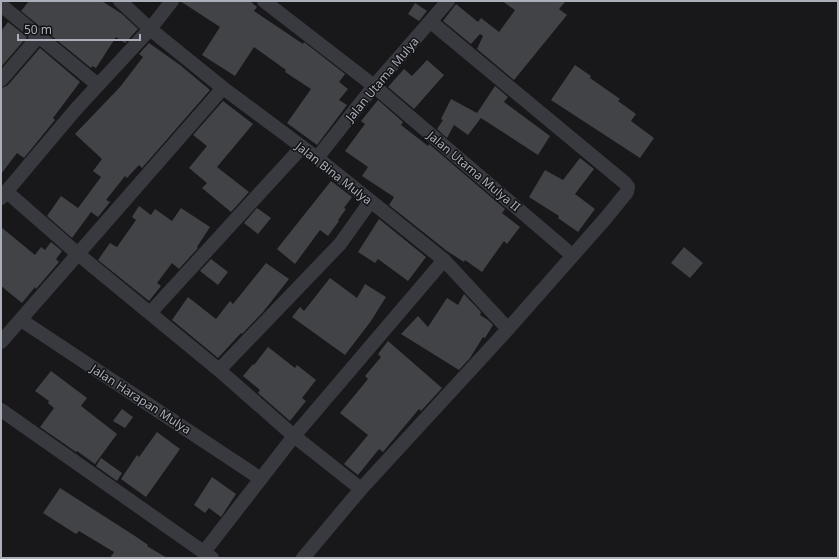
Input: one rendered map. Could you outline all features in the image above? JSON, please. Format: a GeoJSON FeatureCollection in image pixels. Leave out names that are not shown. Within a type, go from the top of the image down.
{"type":"FeatureCollection","features":[{"type":"Feature","properties":{"kind":"street","name":"Jalan Bina Mulya"},"geometry":{"type":"LineString","coordinates":[[120,1],[150,29],[223,88],[317,158],[444,260],[508,328]]}},
{"type":"Feature","properties":{"kind":"street"},"geometry":{"type":"LineString","coordinates":[[172,1],[150,29],[98,85],[4,195],[220,370],[294,436],[361,489]]}},
{"type":"Feature","properties":{"kind":"street","name":"Jalan Utama Mulya II"},"geometry":{"type":"LineString","coordinates":[[264,1],[374,86],[572,256]]}},
{"type":"Feature","properties":{"kind":"street","name":"Jalan Utama Mulya"},"geometry":{"type":"LineString","coordinates":[[317,158],[374,86],[448,1]]}},
{"type":"Feature","properties":{"kind":"street"},"geometry":{"type":"LineString","coordinates":[[1,4],[98,85]]}},
{"type":"Feature","properties":{"kind":"street"},"geometry":{"type":"LineString","coordinates":[[303,558],[361,489],[508,328],[610,214],[627,192],[628,187],[625,183],[431,22]]}},
{"type":"Feature","properties":{"kind":"street"},"geometry":{"type":"LineString","coordinates":[[1,80],[39,36]]}},
{"type":"Feature","properties":{"kind":"street"},"geometry":{"type":"LineString","coordinates":[[1,342],[223,88]]}},
{"type":"Feature","properties":{"kind":"street"},"geometry":{"type":"LineString","coordinates":[[150,313],[302,147]]}},
{"type":"Feature","properties":{"kind":"street"},"geometry":{"type":"LineString","coordinates":[[220,370],[340,244],[370,202]]}},
{"type":"Feature","properties":{"kind":"street"},"geometry":{"type":"LineString","coordinates":[[1,410],[208,555],[261,479],[294,436],[444,260]]}},
{"type":"Feature","properties":{"kind":"street","name":"Jalan Harapan Mulya"},"geometry":{"type":"LineString","coordinates":[[21,320],[261,479]]}},
{"type":"Feature","properties":{"kind":"building"},"geometry":{"type":"Polygon","coordinates":[[[29,1],[102,1],[122,14],[138,29],[125,43],[116,37],[96,68],[92,66],[91,68],[21,11],[29,1]]]}},
{"type":"Feature","properties":{"kind":"building"},"geometry":{"type":"Polygon","coordinates":[[[180,1],[250,1],[257,7],[254,11],[303,44],[304,42],[345,74],[339,82],[348,89],[339,100],[347,105],[317,145],[287,123],[311,89],[285,72],[286,70],[254,47],[235,76],[202,55],[220,27],[180,1]]]}},
{"type":"Feature","properties":{"kind":"building"},"geometry":{"type":"Polygon","coordinates":[[[502,1],[566,1],[559,9],[567,15],[514,80],[477,49],[483,36],[480,34],[471,44],[443,21],[456,4],[478,22],[481,18],[499,32],[515,10],[502,1]]]}},
{"type":"Feature","properties":{"kind":"building"},"geometry":{"type":"Polygon","coordinates":[[[415,3],[427,11],[419,21],[408,14],[415,3]]]}},
{"type":"Feature","properties":{"kind":"building"},"geometry":{"type":"Polygon","coordinates":[[[8,22],[27,37],[1,67],[1,31],[8,22]]]}},
{"type":"Feature","properties":{"kind":"building"},"geometry":{"type":"Polygon","coordinates":[[[149,43],[180,65],[210,90],[142,168],[139,165],[127,178],[125,176],[106,200],[110,202],[98,217],[91,212],[72,238],[47,216],[61,196],[78,208],[101,177],[93,171],[102,159],[75,134],[120,87],[143,57],[139,54],[149,43]]]}},
{"type":"Feature","properties":{"kind":"building"},"geometry":{"type":"Polygon","coordinates":[[[40,48],[80,82],[53,118],[55,120],[24,158],[17,153],[1,174],[1,88],[7,86],[40,48]]]}},
{"type":"Feature","properties":{"kind":"building"},"geometry":{"type":"Polygon","coordinates":[[[427,60],[444,75],[414,109],[388,87],[404,69],[412,76],[427,60]]]}},
{"type":"Feature","properties":{"kind":"building"},"geometry":{"type":"Polygon","coordinates":[[[575,65],[591,76],[590,78],[620,99],[618,101],[636,114],[631,121],[654,138],[640,158],[551,100],[575,65]]]}},
{"type":"Feature","properties":{"kind":"building"},"geometry":{"type":"Polygon","coordinates":[[[495,86],[508,97],[504,102],[550,136],[538,155],[481,118],[468,135],[454,125],[447,138],[437,129],[443,120],[441,119],[451,99],[477,113],[495,86]]]}},
{"type":"Feature","properties":{"kind":"building"},"geometry":{"type":"Polygon","coordinates":[[[378,100],[403,122],[401,125],[428,146],[429,144],[505,209],[502,213],[520,227],[507,244],[504,241],[482,272],[465,260],[464,262],[447,251],[389,205],[394,197],[362,176],[368,167],[345,151],[365,124],[361,121],[378,100]]]}},
{"type":"Feature","properties":{"kind":"building"},"geometry":{"type":"Polygon","coordinates":[[[223,101],[253,124],[217,167],[249,192],[231,212],[202,188],[207,183],[189,168],[207,146],[193,135],[223,101]]]}},
{"type":"Feature","properties":{"kind":"building"},"geometry":{"type":"Polygon","coordinates":[[[580,158],[594,169],[575,194],[595,209],[578,232],[558,218],[559,216],[529,197],[545,170],[563,180],[580,158]]]}},
{"type":"Feature","properties":{"kind":"building"},"geometry":{"type":"Polygon","coordinates":[[[331,181],[352,197],[344,208],[346,209],[338,220],[339,221],[328,236],[320,230],[295,264],[277,249],[331,181]]]}},
{"type":"Feature","properties":{"kind":"building"},"geometry":{"type":"Polygon","coordinates":[[[139,206],[151,215],[155,209],[172,221],[181,208],[210,227],[197,247],[198,248],[179,269],[172,263],[157,283],[161,286],[149,301],[98,260],[110,243],[117,247],[136,220],[132,217],[139,206]]]}},
{"type":"Feature","properties":{"kind":"building"},"geometry":{"type":"Polygon","coordinates":[[[257,208],[271,218],[258,234],[244,223],[257,208]]]}},
{"type":"Feature","properties":{"kind":"building"},"geometry":{"type":"Polygon","coordinates":[[[379,219],[426,257],[408,281],[378,259],[375,263],[358,252],[379,219]]]}},
{"type":"Feature","properties":{"kind":"building"},"geometry":{"type":"Polygon","coordinates":[[[1,227],[35,255],[41,247],[45,250],[51,242],[62,251],[56,259],[59,262],[22,303],[1,286],[1,227]]]}},
{"type":"Feature","properties":{"kind":"building"},"geometry":{"type":"Polygon","coordinates":[[[684,247],[703,263],[690,278],[671,263],[684,247]]]}},
{"type":"Feature","properties":{"kind":"building"},"geometry":{"type":"Polygon","coordinates":[[[211,259],[228,272],[218,285],[200,271],[211,259]]]}},
{"type":"Feature","properties":{"kind":"building"},"geometry":{"type":"Polygon","coordinates":[[[266,263],[289,279],[263,312],[218,358],[172,320],[188,297],[216,319],[230,301],[233,304],[266,263]]]}},
{"type":"Feature","properties":{"kind":"building"},"geometry":{"type":"Polygon","coordinates":[[[330,278],[357,298],[365,284],[386,297],[371,321],[345,355],[292,317],[300,307],[304,311],[330,278]]]}},
{"type":"Feature","properties":{"kind":"building"},"geometry":{"type":"Polygon","coordinates":[[[464,294],[481,312],[480,315],[493,325],[485,338],[483,337],[470,358],[459,370],[401,334],[418,316],[428,327],[447,298],[458,305],[464,294]]]}},
{"type":"Feature","properties":{"kind":"building"},"geometry":{"type":"Polygon","coordinates":[[[388,341],[442,388],[421,411],[419,409],[383,452],[379,449],[358,475],[344,464],[368,435],[340,413],[368,379],[365,376],[381,357],[378,354],[388,341]]]}},
{"type":"Feature","properties":{"kind":"building"},"geometry":{"type":"Polygon","coordinates":[[[268,347],[295,368],[297,365],[316,380],[302,398],[306,401],[290,421],[258,393],[260,390],[243,376],[268,347]]]}},
{"type":"Feature","properties":{"kind":"building"},"geometry":{"type":"Polygon","coordinates":[[[51,371],[87,398],[81,406],[117,434],[95,464],[40,427],[54,408],[48,403],[49,401],[35,391],[51,371]]]}},
{"type":"Feature","properties":{"kind":"building"},"geometry":{"type":"Polygon","coordinates":[[[122,409],[133,417],[125,428],[113,421],[122,409]]]}},
{"type":"Feature","properties":{"kind":"building"},"geometry":{"type":"Polygon","coordinates":[[[157,432],[180,449],[146,497],[121,479],[137,455],[139,457],[157,432]]]}},
{"type":"Feature","properties":{"kind":"building"},"geometry":{"type":"Polygon","coordinates":[[[101,458],[122,473],[117,481],[96,466],[101,458]]]}},
{"type":"Feature","properties":{"kind":"building"},"geometry":{"type":"Polygon","coordinates":[[[212,477],[236,494],[221,517],[209,508],[205,513],[194,505],[212,477]]]}},
{"type":"Feature","properties":{"kind":"building"},"geometry":{"type":"Polygon","coordinates":[[[60,488],[167,558],[110,558],[114,552],[79,531],[76,534],[43,513],[60,488]]]}}]}
